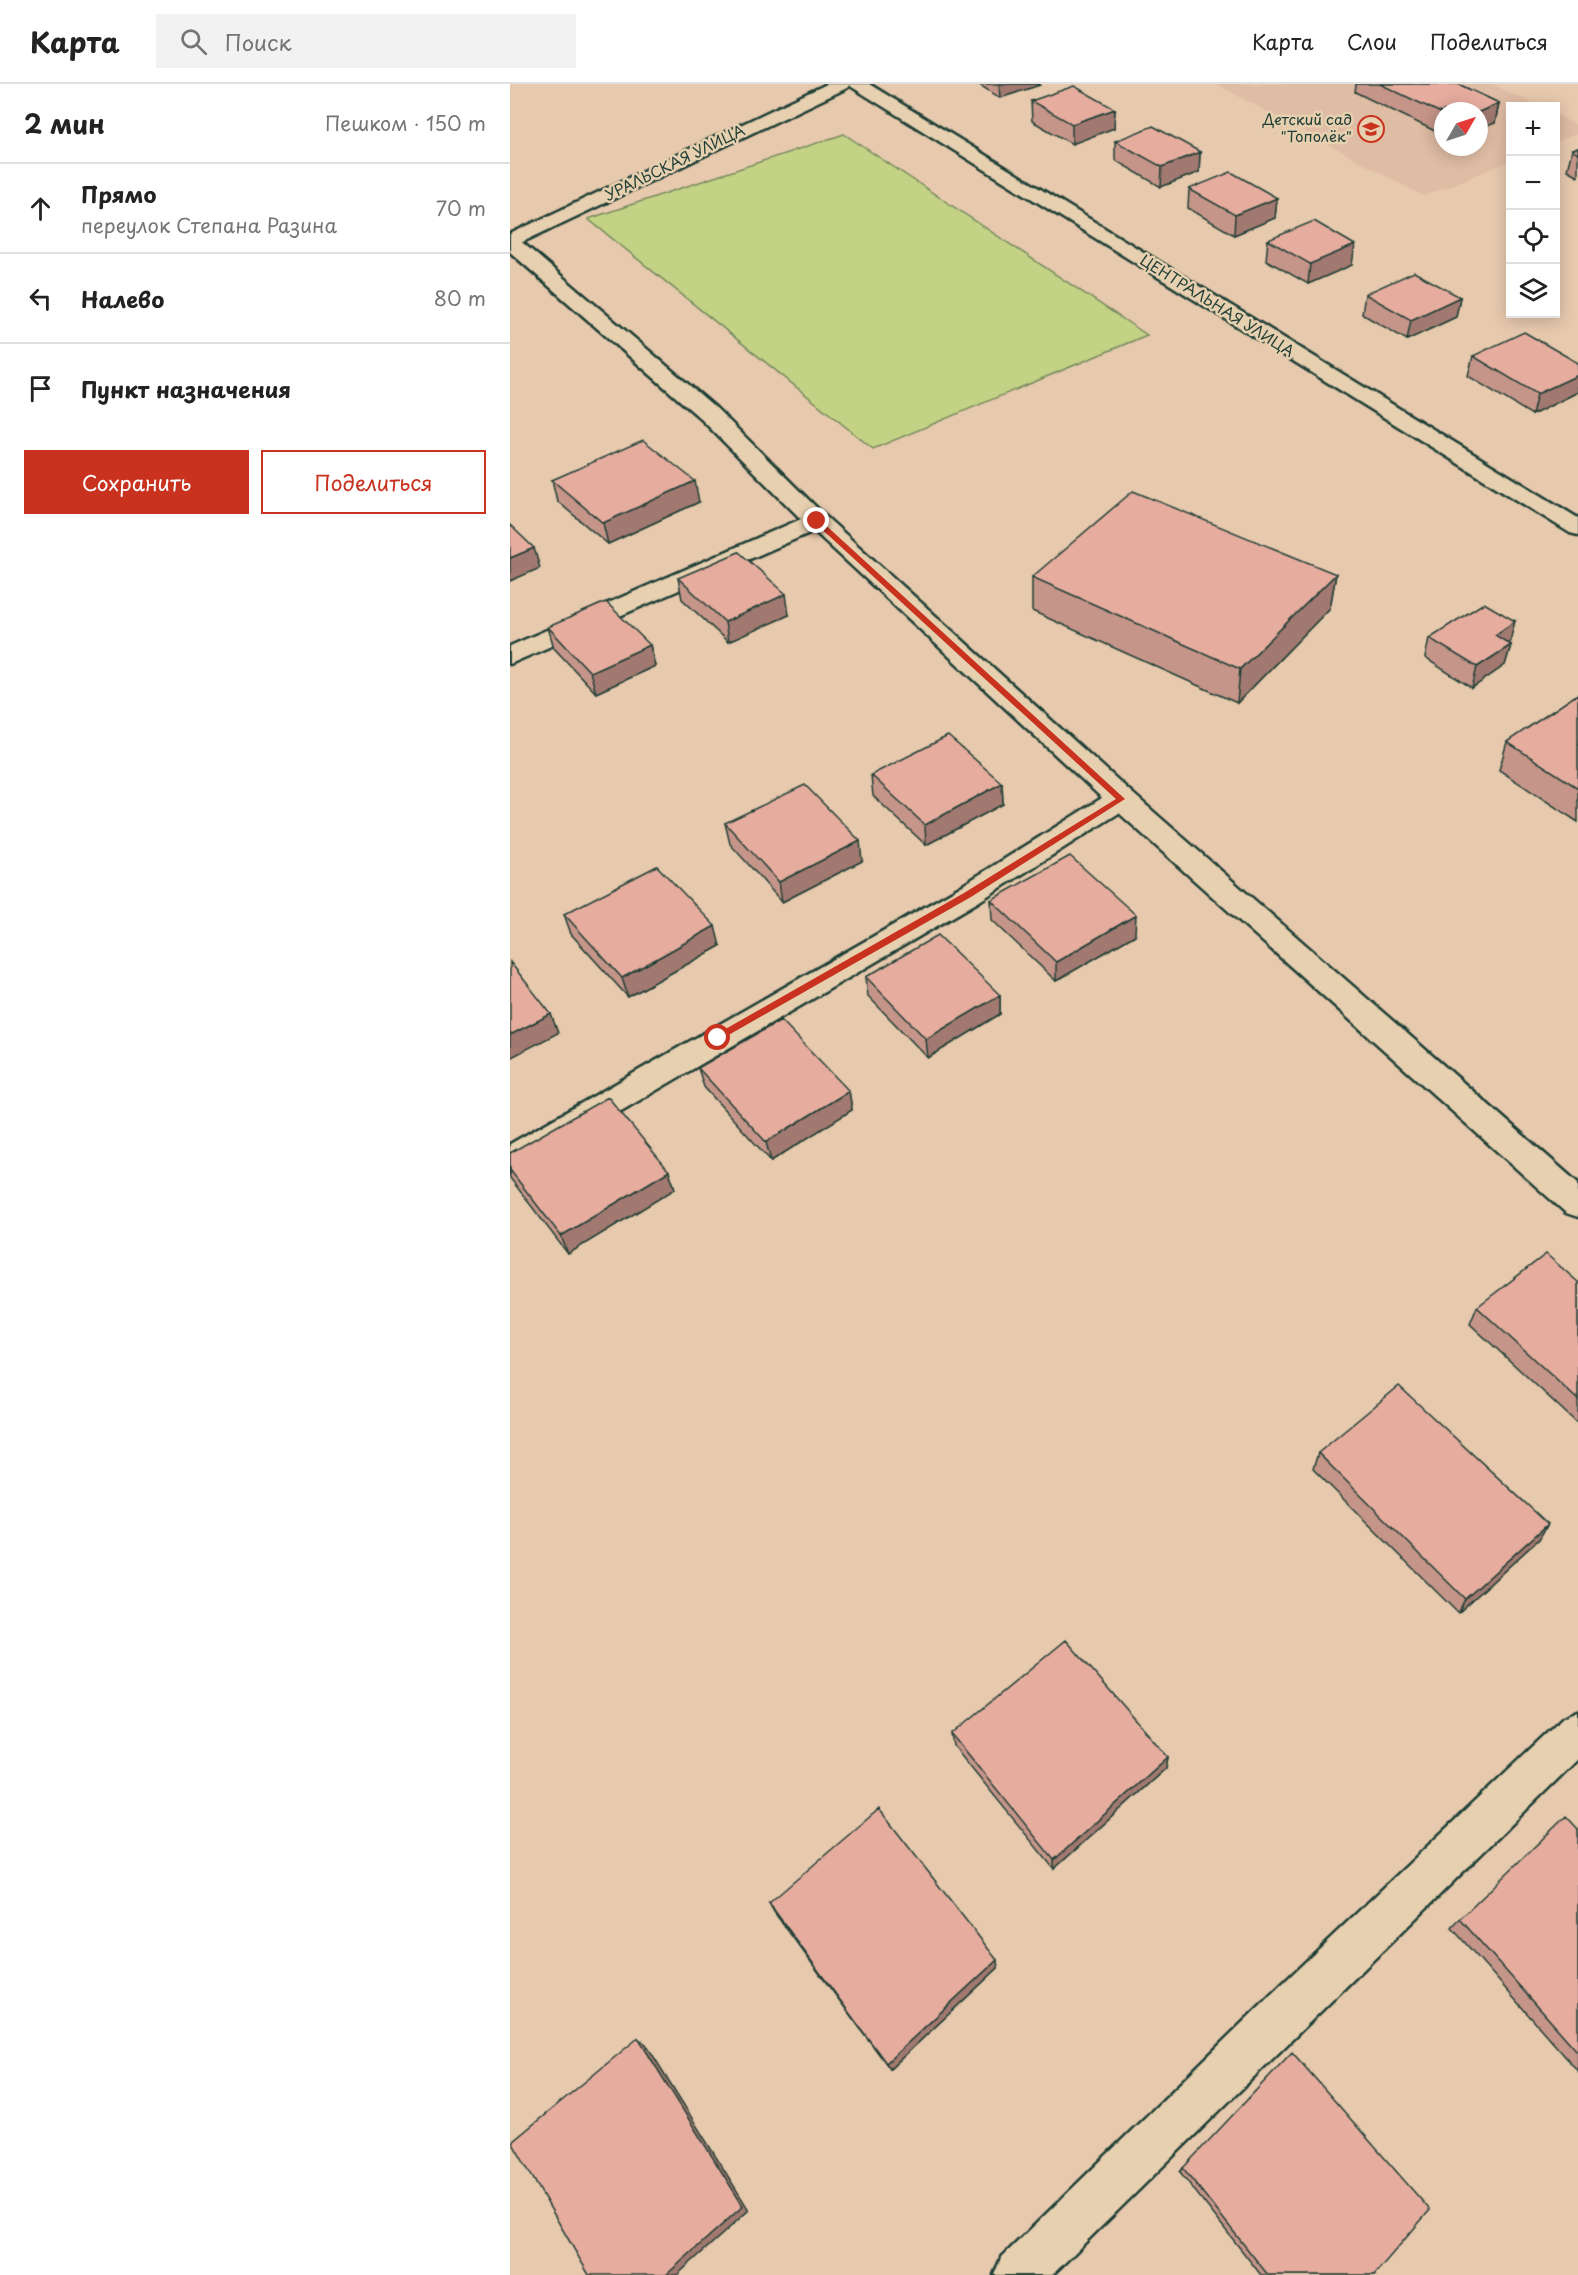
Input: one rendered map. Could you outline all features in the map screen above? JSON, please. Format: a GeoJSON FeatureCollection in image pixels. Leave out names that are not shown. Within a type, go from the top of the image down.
{"type":"FeatureCollection","features":[{"type":"Feature","properties":{"kind":"street","name":"УРАЛЬСКАЯ УЛИЦА"},"geometry":{"type":"LineString","coordinates":[[510,242],[841,84]]}},
{"type":"Feature","properties":{"kind":"street","name":"ЦЕНТРАЛЬНАЯ УЛИЦА"},"geometry":{"type":"LineString","coordinates":[[856,84],[1578,528]]}},
{"type":"Feature","properties":{"kind":"street"},"geometry":{"type":"LineString","coordinates":[[510,242],[708,413],[817,521],[1121,799],[1578,1203]]}},
{"type":"Feature","properties":{"kind":"street"},"geometry":{"type":"LineString","coordinates":[[510,656],[817,521]]}},
{"type":"Feature","properties":{"kind":"street"},"geometry":{"type":"LineString","coordinates":[[510,1160],[968,895],[1121,799]]}},
{"type":"Feature","properties":{"kind":"street"},"geometry":{"type":"LineString","coordinates":[[1018,2275],[1288,2009],[1578,1731]]}},
{"type":"Feature","properties":{"kind":"shaded area","name":"Детский сад \"Тополёк\""},"geometry":{"type":"Polygon","coordinates":[[[1216,84],[1491,84],[1529,102],[1506,102],[1506,163],[1424,196],[1216,84]]]}},
{"type":"Feature","properties":{"kind":"shaded area"},"geometry":{"type":"Polygon","coordinates":[[[1560,117],[1578,126],[1578,133],[1560,140],[1560,117]]]}},
{"type":"Feature","properties":{"kind":"green space"},"geometry":{"type":"Polygon","coordinates":[[[844,134],[1147,335],[873,449],[588,219],[844,134]]]}},
{"type":"Feature","properties":{"kind":"building"},"geometry":{"type":"Polygon","coordinates":[[[1380,84],[1458,84],[1499,103],[1488,108],[1488,102],[1434,102],[1434,110],[1380,84]]]}},
{"type":"Feature","properties":{"kind":"building"},"geometry":{"type":"Polygon","coordinates":[[[1074,86],[1115,109],[1072,124],[1031,101],[1074,86]]]}},
{"type":"Feature","properties":{"kind":"building"},"geometry":{"type":"Polygon","coordinates":[[[1153,126],[1200,152],[1162,167],[1115,141],[1153,126]]]}},
{"type":"Feature","properties":{"kind":"building"},"geometry":{"type":"Polygon","coordinates":[[[1231,172],[1277,198],[1235,215],[1189,189],[1231,172]]]}},
{"type":"Feature","properties":{"kind":"building"},"geometry":{"type":"Polygon","coordinates":[[[1314,221],[1355,245],[1310,264],[1268,240],[1314,221]]]}},
{"type":"Feature","properties":{"kind":"building"},"geometry":{"type":"Polygon","coordinates":[[[1414,272],[1460,297],[1411,320],[1365,294],[1414,272]]]}},
{"type":"Feature","properties":{"kind":"building"},"geometry":{"type":"Polygon","coordinates":[[[1524,332],[1578,363],[1578,375],[1537,394],[1473,356],[1524,332]]]}},
{"type":"Feature","properties":{"kind":"building"},"geometry":{"type":"Polygon","coordinates":[[[643,440],[695,481],[603,523],[552,480],[643,440]]]}},
{"type":"Feature","properties":{"kind":"building"},"geometry":{"type":"Polygon","coordinates":[[[1133,491],[1336,574],[1240,669],[1032,577],[1133,491]]]}},
{"type":"Feature","properties":{"kind":"building"},"geometry":{"type":"Polygon","coordinates":[[[510,525],[534,548],[510,558],[510,525]]]}},
{"type":"Feature","properties":{"kind":"building"},"geometry":{"type":"Polygon","coordinates":[[[739,552],[786,594],[725,622],[678,578],[739,552]]]}},
{"type":"Feature","properties":{"kind":"building"},"geometry":{"type":"Polygon","coordinates":[[[606,602],[650,645],[590,672],[548,627],[606,602]]]}},
{"type":"Feature","properties":{"kind":"building"},"geometry":{"type":"Polygon","coordinates":[[[1484,603],[1515,621],[1495,635],[1511,645],[1477,667],[1429,638],[1484,603]]]}},
{"type":"Feature","properties":{"kind":"building"},"geometry":{"type":"Polygon","coordinates":[[[1578,694],[1578,788],[1507,742],[1578,694]]]}},
{"type":"Feature","properties":{"kind":"building"},"geometry":{"type":"Polygon","coordinates":[[[948,736],[1002,783],[925,825],[871,775],[948,736]]]}},
{"type":"Feature","properties":{"kind":"building"},"geometry":{"type":"Polygon","coordinates":[[[805,785],[860,841],[779,882],[725,823],[805,785]]]}},
{"type":"Feature","properties":{"kind":"building"},"geometry":{"type":"Polygon","coordinates":[[[1070,856],[1136,915],[1056,962],[991,900],[1070,856]]]}},
{"type":"Feature","properties":{"kind":"building"},"geometry":{"type":"Polygon","coordinates":[[[657,866],[715,926],[622,978],[564,914],[657,866]]]}},
{"type":"Feature","properties":{"kind":"building"},"geometry":{"type":"Polygon","coordinates":[[[938,935],[1000,995],[926,1039],[866,977],[938,935]]]}},
{"type":"Feature","properties":{"kind":"building"},"geometry":{"type":"Polygon","coordinates":[[[510,962],[551,1014],[510,1035],[510,962]]]}},
{"type":"Feature","properties":{"kind":"building"},"geometry":{"type":"Polygon","coordinates":[[[781,1020],[849,1091],[766,1142],[698,1068],[781,1020]]]}},
{"type":"Feature","properties":{"kind":"building"},"geometry":{"type":"Polygon","coordinates":[[[608,1097],[669,1171],[561,1236],[510,1170],[510,1153],[608,1097]]]}},
{"type":"Feature","properties":{"kind":"building"},"geometry":{"type":"Polygon","coordinates":[[[1546,1254],[1578,1282],[1578,1400],[1477,1307],[1546,1254]]]}},
{"type":"Feature","properties":{"kind":"building"},"geometry":{"type":"Polygon","coordinates":[[[1399,1386],[1548,1524],[1465,1599],[1318,1453],[1399,1386]]]}},
{"type":"Feature","properties":{"kind":"building"},"geometry":{"type":"Polygon","coordinates":[[[1066,1640],[1168,1757],[1054,1860],[952,1734],[1066,1640]]]}},
{"type":"Feature","properties":{"kind":"building"},"geometry":{"type":"Polygon","coordinates":[[[879,1809],[997,1960],[886,2063],[769,1903],[879,1809]]]}},
{"type":"Feature","properties":{"kind":"building"},"geometry":{"type":"Polygon","coordinates":[[[1566,1816],[1578,1829],[1578,2052],[1460,1919],[1566,1816]]]}},
{"type":"Feature","properties":{"kind":"building"},"geometry":{"type":"Polygon","coordinates":[[[638,2038],[743,2206],[666,2275],[589,2275],[512,2142],[638,2038]]]}},
{"type":"Feature","properties":{"kind":"building"},"geometry":{"type":"Polygon","coordinates":[[[1292,2052],[1430,2210],[1374,2275],[1268,2275],[1183,2168],[1292,2052]]]}},
{"type":"Feature","properties":{"kind":"place","name":"Детский сад \"Тополёк\""},"geometry":{"type":"Point","coordinates":[1371,129]}},
{"type":"Feature","properties":{"kind":"route"},"geometry":{"type":"LineString","coordinates":[[718,1038],[968,895],[1121,799],[817,521]]}}]}
